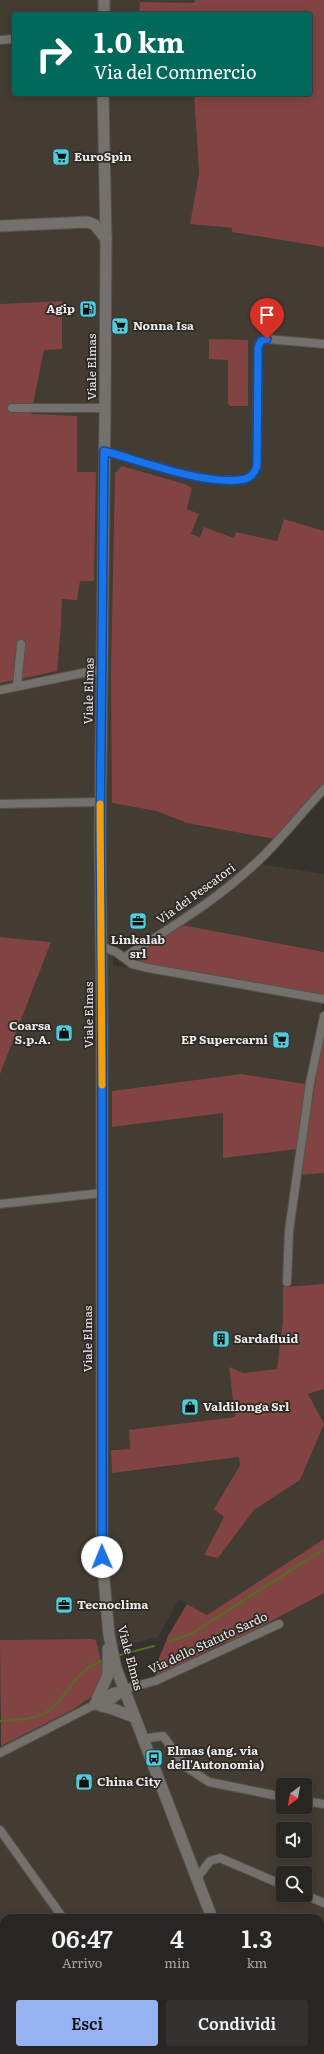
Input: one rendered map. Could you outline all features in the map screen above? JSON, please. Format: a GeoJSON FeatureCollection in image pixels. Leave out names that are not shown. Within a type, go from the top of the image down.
{"type":"FeatureCollection","features":[{"type":"Feature","properties":{"kind":"main road"},"geometry":{"type":"LineString","coordinates":[[104,0],[104,12]]}},
{"type":"Feature","properties":{"kind":"main road","name":"Viale Elmas"},"geometry":{"type":"LineString","coordinates":[[103,96],[106,239],[100,802],[102,1192],[101,1536],[104,1598],[109,1634],[124,1690],[210,1914]]}},
{"type":"Feature","properties":{"kind":"main road"},"geometry":{"type":"LineString","coordinates":[[0,226],[88,222],[96,218],[106,202]]}},
{"type":"Feature","properties":{"kind":"main road"},"geometry":{"type":"LineString","coordinates":[[88,222],[95,225],[106,239]]}},
{"type":"Feature","properties":{"kind":"main road"},"geometry":{"type":"LineString","coordinates":[[109,1634],[108,1675],[97,1704],[134,1717]]}},
{"type":"Feature","properties":{"kind":"street"},"geometry":{"type":"LineString","coordinates":[[0,40],[12,40]]}},
{"type":"Feature","properties":{"kind":"street"},"geometry":{"type":"LineString","coordinates":[[104,451],[211,480],[245,479],[250,476],[257,466],[258,347],[261,341],[267,339],[324,344]]}},
{"type":"Feature","properties":{"kind":"street"},"geometry":{"type":"LineString","coordinates":[[12,408],[105,408]]}},
{"type":"Feature","properties":{"kind":"street"},"geometry":{"type":"LineString","coordinates":[[17,686],[21,644]]}},
{"type":"Feature","properties":{"kind":"street"},"geometry":{"type":"LineString","coordinates":[[0,690],[102,669]]}},
{"type":"Feature","properties":{"kind":"street","name":"Via dei Pescatori"},"geometry":{"type":"LineString","coordinates":[[125,957],[209,902],[237,880],[257,862],[324,789]]}},
{"type":"Feature","properties":{"kind":"street"},"geometry":{"type":"LineString","coordinates":[[0,804],[100,802]]}},
{"type":"Feature","properties":{"kind":"street"},"geometry":{"type":"LineString","coordinates":[[101,946],[125,957],[132,964],[148,968],[324,999]]}},
{"type":"Feature","properties":{"kind":"street"},"geometry":{"type":"LineString","coordinates":[[287,1282],[289,1230],[310,1083],[324,1016]]}},
{"type":"Feature","properties":{"kind":"street"},"geometry":{"type":"LineString","coordinates":[[0,1204],[102,1192]]}},
{"type":"Feature","properties":{"kind":"street","name":"Via dello Statuto Sardo"},"geometry":{"type":"LineString","coordinates":[[0,1753],[97,1704],[113,1692],[156,1681],[279,1624]]}},
{"type":"Feature","properties":{"kind":"street"},"geometry":{"type":"LineString","coordinates":[[142,1739],[159,1735],[166,1738],[186,1767],[209,1782],[276,1796]]}},
{"type":"Feature","properties":{"kind":"street"},"geometry":{"type":"LineString","coordinates":[[312,1802],[324,1804]]}},
{"type":"Feature","properties":{"kind":"street"},"geometry":{"type":"LineString","coordinates":[[0,1830],[60,1914]]}},
{"type":"Feature","properties":{"kind":"street"},"geometry":{"type":"LineString","coordinates":[[197,1878],[210,1861],[220,1858],[276,1882]]}},
{"type":"Feature","properties":{"kind":"street"},"geometry":{"type":"LineString","coordinates":[[312,1898],[324,1903]]}},
{"type":"Feature","properties":{"kind":"shaded area"},"geometry":{"type":"Polygon","coordinates":[[[0,0],[195,0],[194,3],[140,2],[139,12],[12,12],[12,96],[194,96],[199,173],[191,224],[232,228],[232,232],[324,247],[324,531],[284,519],[277,541],[236,532],[235,538],[204,528],[200,537],[191,535],[199,514],[187,509],[192,488],[185,484],[122,466],[115,474],[112,803],[156,811],[187,823],[274,839],[253,863],[324,874],[324,952],[182,925],[141,944],[113,944],[113,965],[323,1002],[306,1084],[241,1074],[112,1091],[112,1127],[223,1113],[297,1149],[300,1175],[324,1173],[324,1284],[283,1287],[283,1320],[277,1369],[243,1373],[229,1368],[235,1417],[130,1430],[131,1449],[112,1449],[135,1471],[239,1457],[240,1464],[214,1509],[224,1517],[204,1555],[218,1558],[254,1510],[300,1480],[308,1394],[324,1389],[324,1539],[207,1615],[179,1599],[158,1637],[116,1648],[127,1682],[130,1683],[157,1676],[224,1643],[232,1642],[324,1593],[324,1914],[0,1914],[0,1746],[25,1732],[91,1639],[0,1640],[0,1072],[51,942],[0,937],[0,683],[57,670],[62,599],[80,580],[94,581],[96,472],[77,472],[31,414],[44,349],[62,349],[62,302],[0,304],[0,0]]]}},
{"type":"Feature","properties":{"kind":"shaded area"},"geometry":{"type":"Polygon","coordinates":[[[195,0],[324,0],[324,247],[232,232],[232,228],[190,224],[199,173],[194,96],[312,96],[312,12],[139,12],[140,2],[194,3],[195,0]]]}},
{"type":"Feature","properties":{"kind":"shaded area"},"geometry":{"type":"Polygon","coordinates":[[[62,301],[62,349],[44,350],[31,414],[77,416],[77,472],[96,472],[94,581],[80,581],[77,600],[62,599],[57,671],[0,683],[0,304],[62,301]]]}},
{"type":"Feature","properties":{"kind":"shaded area"},"geometry":{"type":"Polygon","coordinates":[[[209,339],[248,340],[248,406],[230,406],[228,404],[228,360],[209,359],[209,339]]]}},
{"type":"Feature","properties":{"kind":"shaded area"},"geometry":{"type":"Polygon","coordinates":[[[122,466],[185,484],[192,488],[187,509],[199,514],[191,534],[200,537],[204,527],[234,538],[236,532],[277,541],[284,519],[324,531],[324,785],[274,839],[187,823],[156,811],[112,803],[111,673],[115,473],[122,466]]]}},
{"type":"Feature","properties":{"kind":"shaded area"},"geometry":{"type":"Polygon","coordinates":[[[182,925],[324,952],[324,996],[145,963],[135,959],[151,945],[182,925]]]}},
{"type":"Feature","properties":{"kind":"shaded area"},"geometry":{"type":"Polygon","coordinates":[[[0,937],[51,942],[0,1074],[0,937]]]}},
{"type":"Feature","properties":{"kind":"shaded area"},"geometry":{"type":"Polygon","coordinates":[[[324,1030],[324,1173],[300,1175],[324,1030]]]}},
{"type":"Feature","properties":{"kind":"shaded area"},"geometry":{"type":"Polygon","coordinates":[[[241,1074],[306,1084],[297,1149],[223,1158],[223,1113],[112,1127],[112,1091],[241,1074]]]}},
{"type":"Feature","properties":{"kind":"shaded area"},"geometry":{"type":"Polygon","coordinates":[[[324,1284],[324,1389],[308,1394],[324,1424],[300,1480],[254,1510],[218,1558],[204,1555],[224,1517],[214,1509],[240,1465],[239,1457],[112,1473],[111,1450],[130,1449],[129,1430],[235,1417],[229,1367],[243,1373],[277,1369],[283,1320],[283,1287],[324,1284]]]}},
{"type":"Feature","properties":{"kind":"shaded area"},"geometry":{"type":"Polygon","coordinates":[[[324,1539],[324,1593],[232,1642],[224,1643],[157,1676],[153,1673],[168,1636],[187,1604],[207,1615],[324,1539]]]}},
{"type":"Feature","properties":{"kind":"shaded area"},"geometry":{"type":"Polygon","coordinates":[[[0,1640],[96,1640],[103,1670],[101,1682],[95,1694],[74,1709],[1,1746],[0,1640]]]}},
{"type":"Feature","properties":{"kind":"waterway"},"geometry":{"type":"LineString","coordinates":[[168,1642],[191,1634],[324,1549]]}},
{"type":"Feature","properties":{"kind":"waterway"},"geometry":{"type":"LineString","coordinates":[[120,1655],[154,1646]]}},
{"type":"Feature","properties":{"kind":"waterway"},"geometry":{"type":"LineString","coordinates":[[0,1721],[29,1718],[45,1713],[60,1700],[78,1677],[94,1665],[104,1660]]}},
{"type":"Feature","properties":{"kind":"slow traffic"},"geometry":{"type":"LineString","coordinates":[[100,804],[102,1085]]}},
{"type":"Feature","properties":{"kind":"place","name":"EuroSpin"},"geometry":{"type":"Point","coordinates":[61,157]}},
{"type":"Feature","properties":{"kind":"place","name":"Agip"},"geometry":{"type":"Point","coordinates":[88,309]}},
{"type":"Feature","properties":{"kind":"place","name":"Nonna Isa"},"geometry":{"type":"Point","coordinates":[120,326]}},
{"type":"Feature","properties":{"kind":"place","name":"Linkalab srl"},"geometry":{"type":"Point","coordinates":[138,921]}},
{"type":"Feature","properties":{"kind":"place","name":"Coarsa S.p.A."},"geometry":{"type":"Point","coordinates":[64,1033]}},
{"type":"Feature","properties":{"kind":"place","name":"EP Supercarni"},"geometry":{"type":"Point","coordinates":[281,1040]}},
{"type":"Feature","properties":{"kind":"place","name":"Sardafluid"},"geometry":{"type":"Point","coordinates":[221,1339]}},
{"type":"Feature","properties":{"kind":"place","name":"Valdilonga Srl"},"geometry":{"type":"Point","coordinates":[190,1407]}},
{"type":"Feature","properties":{"kind":"place","name":"Tecnoclima"},"geometry":{"type":"Point","coordinates":[64,1605]}},
{"type":"Feature","properties":{"kind":"place","name":"Elmas (ang. via dell'Autonomia)"},"geometry":{"type":"Point","coordinates":[154,1758]}},
{"type":"Feature","properties":{"kind":"place","name":"China City"},"geometry":{"type":"Point","coordinates":[84,1782]}},
{"type":"Feature","properties":{"kind":"route"},"geometry":{"type":"LineString","coordinates":[[102,1557],[102,960],[100,839],[104,451],[211,480],[245,479],[250,476],[255,472],[257,466],[258,347],[261,341],[267,339]]}}]}
